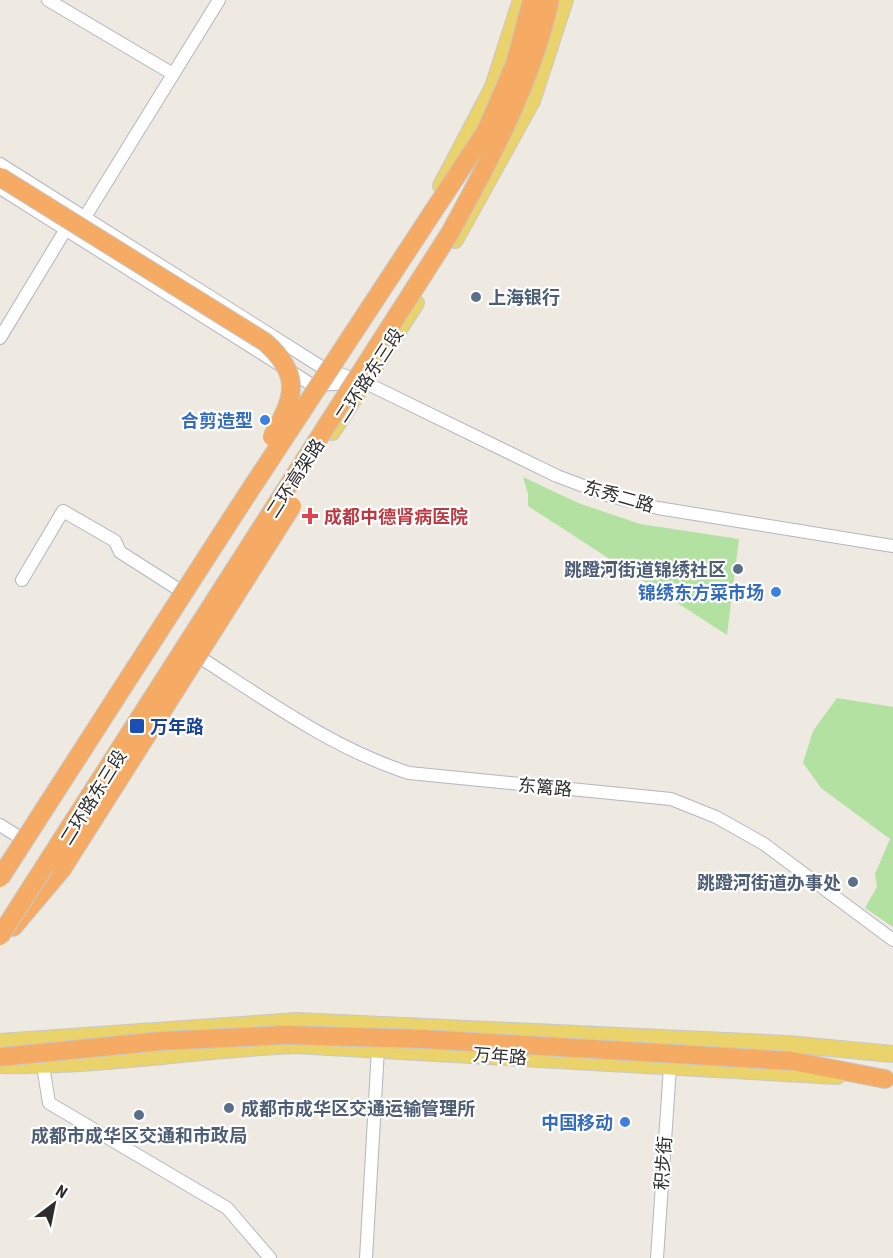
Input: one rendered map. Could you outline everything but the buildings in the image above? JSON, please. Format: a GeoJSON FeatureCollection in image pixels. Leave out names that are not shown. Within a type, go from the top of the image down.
{"type":"FeatureCollection","features":[{"type":"Feature","properties":{"kind":"highway","name":"二环高架路"},"geometry":{"type":"LineString","coordinates":[[0,878],[237,510],[486,131],[515,64],[532,0]]}},
{"type":"Feature","properties":{"kind":"highway","name":"二环高架路"},"geometry":{"type":"LineString","coordinates":[[1,939],[366,375],[450,233],[507,128],[531,65],[550,0]]}},
{"type":"Feature","properties":{"kind":"highway"},"geometry":{"type":"LineString","coordinates":[[0,177],[265,342],[281,356],[290,373],[292,387],[288,410],[256,465],[237,510]]}},
{"type":"Feature","properties":{"kind":"highway"},"geometry":{"type":"LineString","coordinates":[[1,939],[62,869],[341,429],[366,375]]}},
{"type":"Feature","properties":{"kind":"highway"},"geometry":{"type":"LineString","coordinates":[[0,1057],[160,1041],[285,1035],[456,1041],[792,1061],[889,1079]]}},
{"type":"Feature","properties":{"kind":"main road","name":"二环路东三段"},"geometry":{"type":"LineString","coordinates":[[0,873],[441,186],[481,115],[503,61],[521,0]]}},
{"type":"Feature","properties":{"kind":"main road","name":"二环路东三段"},"geometry":{"type":"LineString","coordinates":[[1,939],[475,208],[519,127],[542,76],[565,0]]}},
{"type":"Feature","properties":{"kind":"main road","name":"万年路"},"geometry":{"type":"LineString","coordinates":[[0,1042],[297,1021],[448,1026],[788,1044],[893,1054]]}},
{"type":"Feature","properties":{"kind":"main road"},"geometry":{"type":"LineString","coordinates":[[447,1053],[436,1049],[431,1038],[438,1028],[448,1026]]}},
{"type":"Feature","properties":{"kind":"main road","name":"万年路"},"geometry":{"type":"LineString","coordinates":[[0,1065],[43,1066],[219,1048],[295,1045],[889,1079]]}},
{"type":"Feature","properties":{"kind":"street"},"geometry":{"type":"LineString","coordinates":[[48,0],[173,74]]}},
{"type":"Feature","properties":{"kind":"street"},"geometry":{"type":"LineString","coordinates":[[85,217],[219,0]]}},
{"type":"Feature","properties":{"kind":"street","name":"东秀二路"},"geometry":{"type":"LineString","coordinates":[[0,164],[323,368],[366,375],[557,476],[610,496],[658,508],[893,546]]}},
{"type":"Feature","properties":{"kind":"street"},"geometry":{"type":"LineString","coordinates":[[0,188],[312,385],[366,375]]}},
{"type":"Feature","properties":{"kind":"street"},"geometry":{"type":"LineString","coordinates":[[0,338],[66,229]]}},
{"type":"Feature","properties":{"kind":"street"},"geometry":{"type":"LineString","coordinates":[[22,580],[63,511],[115,541],[120,552],[181,591]]}},
{"type":"Feature","properties":{"kind":"street","name":"东篱路"},"geometry":{"type":"LineString","coordinates":[[187,649],[340,745],[378,763],[409,773],[671,799],[716,817],[764,844],[893,940]]}},
{"type":"Feature","properties":{"kind":"street"},"geometry":{"type":"LineString","coordinates":[[0,825],[22,839]]}},
{"type":"Feature","properties":{"kind":"street"},"geometry":{"type":"LineString","coordinates":[[366,1258],[378,1049]]}},
{"type":"Feature","properties":{"kind":"street"},"geometry":{"type":"LineString","coordinates":[[43,1066],[49,1103],[227,1208],[270,1258]]}},
{"type":"Feature","properties":{"kind":"street","name":"积步街"},"geometry":{"type":"LineString","coordinates":[[657,1258],[670,1067]]}},
{"type":"Feature","properties":{"kind":"green space"},"geometry":{"type":"Polygon","coordinates":[[[523,477],[578,503],[640,524],[739,539],[727,635],[528,506],[528,494],[523,477]]]}},
{"type":"Feature","properties":{"kind":"green space"},"geometry":{"type":"Polygon","coordinates":[[[837,698],[893,707],[893,927],[865,908],[877,887],[875,874],[890,839],[821,788],[803,763],[813,731],[837,698]]]}},
{"type":"Feature","properties":{"kind":"place","name":"上海银行"},"geometry":{"type":"Point","coordinates":[476,297]}},
{"type":"Feature","properties":{"kind":"place","name":"合剪造型"},"geometry":{"type":"Point","coordinates":[265,420]}},
{"type":"Feature","properties":{"kind":"place","name":"成都中德肾病医院"},"geometry":{"type":"Point","coordinates":[310,516]}},
{"type":"Feature","properties":{"kind":"place","name":"跳蹬河街道锦绣社区"},"geometry":{"type":"Point","coordinates":[738,569]}},
{"type":"Feature","properties":{"kind":"place","name":"锦绣东方菜市场"},"geometry":{"type":"Point","coordinates":[776,592]}},
{"type":"Feature","properties":{"kind":"place","name":"万年路"},"geometry":{"type":"Point","coordinates":[137,726]}},
{"type":"Feature","properties":{"kind":"place","name":"跳蹬河街道办事处"},"geometry":{"type":"Point","coordinates":[853,882]}},
{"type":"Feature","properties":{"kind":"place","name":"成都市成华区交通运输管理所"},"geometry":{"type":"Point","coordinates":[229,1108]}},
{"type":"Feature","properties":{"kind":"place","name":"成都市成华区交通和市政局"},"geometry":{"type":"Point","coordinates":[139,1115]}},
{"type":"Feature","properties":{"kind":"place","name":"中国移动"},"geometry":{"type":"Point","coordinates":[625,1122]}}]}
